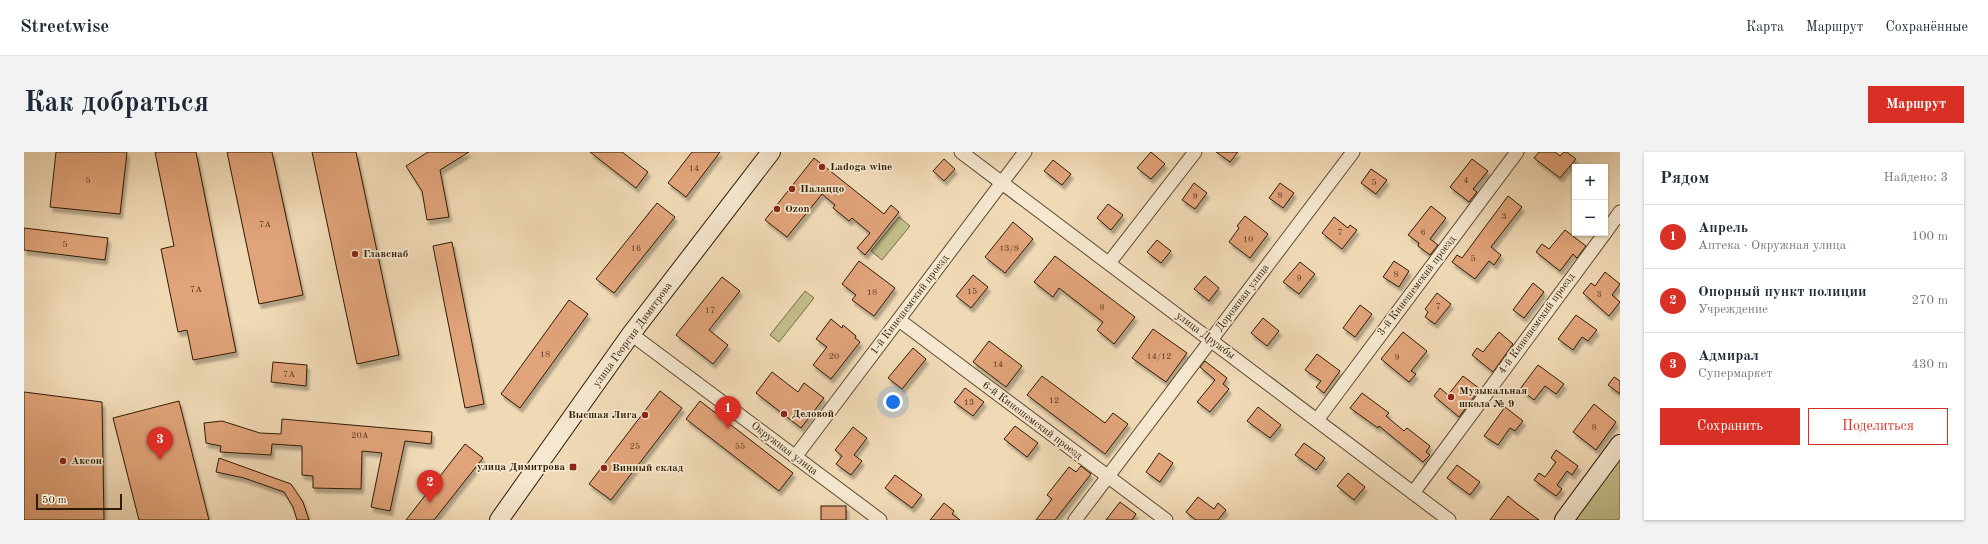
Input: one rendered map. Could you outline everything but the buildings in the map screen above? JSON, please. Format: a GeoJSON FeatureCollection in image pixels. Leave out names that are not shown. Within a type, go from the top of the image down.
{"type":"FeatureCollection","features":[{"type":"Feature","properties":{"kind":"main road","name":"улица Георгия Димитрова"},"geometry":{"type":"LineString","coordinates":[[499,520],[631,334],[771,152]]}},
{"type":"Feature","properties":{"kind":"main road"},"geometry":{"type":"LineString","coordinates":[[1564,520],[1620,444]]}},
{"type":"Feature","properties":{"kind":"street","name":"улица Дружбы"},"geometry":{"type":"LineString","coordinates":[[962,152],[1449,520]]}},
{"type":"Feature","properties":{"kind":"street","name":"1-й Кинешемский проезд"},"geometry":{"type":"LineString","coordinates":[[795,457],[1025,152]]}},
{"type":"Feature","properties":{"kind":"street"},"geometry":{"type":"LineString","coordinates":[[1109,263],[1194,152]]}},
{"type":"Feature","properties":{"kind":"street","name":"Дорожная улица"},"geometry":{"type":"LineString","coordinates":[[1074,520],[1353,152]]}},
{"type":"Feature","properties":{"kind":"street","name":"3-й Кинешемский проезд"},"geometry":{"type":"LineString","coordinates":[[1317,420],[1517,152]]}},
{"type":"Feature","properties":{"kind":"street","name":"4-й Кинешемский проезд"},"geometry":{"type":"LineString","coordinates":[[1608,229],[1620,212]]}},
{"type":"Feature","properties":{"kind":"street","name":"4-й Кинешемский проезд"},"geometry":{"type":"LineString","coordinates":[[1413,493],[1603,236]]}},
{"type":"Feature","properties":{"kind":"street","name":"6-й Кинешемский проезд"},"geometry":{"type":"LineString","coordinates":[[899,320],[1166,520]]}},
{"type":"Feature","properties":{"kind":"street","name":"Окружная улица"},"geometry":{"type":"LineString","coordinates":[[631,334],[880,520]]}},
{"type":"Feature","properties":{"kind":"shaded area"},"geometry":{"type":"Polygon","coordinates":[[[899,217],[910,226],[882,260],[871,251],[899,217]]]}},
{"type":"Feature","properties":{"kind":"shaded area"},"geometry":{"type":"Polygon","coordinates":[[[805,291],[814,298],[779,342],[770,335],[805,291]]]}},
{"type":"Feature","properties":{"kind":"shaded area"},"geometry":{"type":"Polygon","coordinates":[[[1620,446],[1620,517],[1618,520],[1565,520],[1620,446]]]}},
{"type":"Feature","properties":{"kind":"place","name":"Ladoga wine"},"geometry":{"type":"Point","coordinates":[822,167]}},
{"type":"Feature","properties":{"kind":"place","name":"Палаццо"},"geometry":{"type":"Point","coordinates":[792,189]}},
{"type":"Feature","properties":{"kind":"place","name":"Ozon"},"geometry":{"type":"Point","coordinates":[777,209]}},
{"type":"Feature","properties":{"kind":"place","name":"Главснаб"},"geometry":{"type":"Point","coordinates":[355,254]}},
{"type":"Feature","properties":{"kind":"place","name":"Музыкальная школа № 9"},"geometry":{"type":"Point","coordinates":[1451,397]}},
{"type":"Feature","properties":{"kind":"place","name":"Деловой"},"geometry":{"type":"Point","coordinates":[784,414]}},
{"type":"Feature","properties":{"kind":"place","name":"Высшая Лига"},"geometry":{"type":"Point","coordinates":[645,415]}},
{"type":"Feature","properties":{"kind":"place","name":"Апрель"},"geometry":{"type":"Point","coordinates":[728,429]}},
{"type":"Feature","properties":{"kind":"place","name":"Адмирал"},"geometry":{"type":"Point","coordinates":[160,460]}},
{"type":"Feature","properties":{"kind":"place","name":"Аксон"},"geometry":{"type":"Point","coordinates":[63,461]}},
{"type":"Feature","properties":{"kind":"place","name":"улица Димитрова"},"geometry":{"type":"Point","coordinates":[573,467]}},
{"type":"Feature","properties":{"kind":"place","name":"Винный склад"},"geometry":{"type":"Point","coordinates":[604,468]}},
{"type":"Feature","properties":{"kind":"place","name":"Опорный пункт полиции"},"geometry":{"type":"Point","coordinates":[430,503]}}]}
